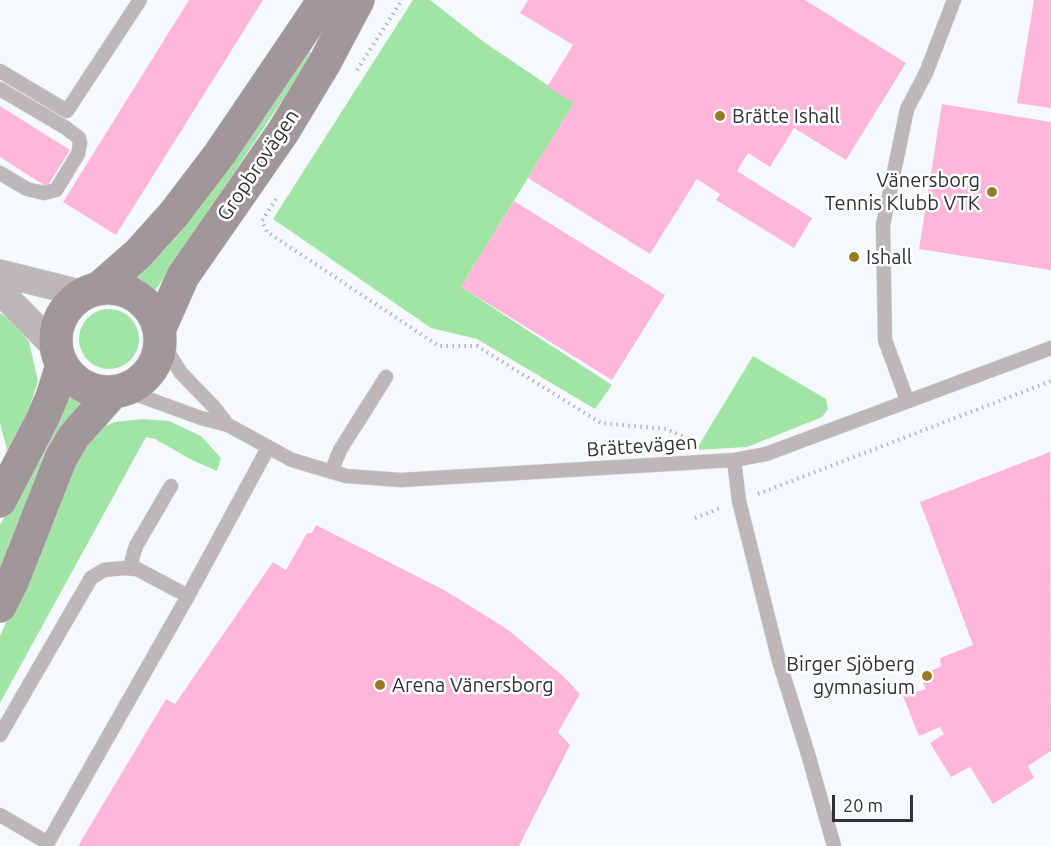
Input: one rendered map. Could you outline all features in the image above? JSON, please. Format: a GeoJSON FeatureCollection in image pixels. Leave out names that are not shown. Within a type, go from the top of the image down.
{"type":"FeatureCollection","features":[{"type":"Feature","properties":{"kind":"street","name":"Gropbrovägen"},"geometry":{"type":"LineString","coordinates":[[91,291],[138,254],[174,214],[225,146],[324,0]]}},
{"type":"Feature","properties":{"kind":"street","name":"Gropbrovägen"},"geometry":{"type":"LineString","coordinates":[[160,336],[183,276],[283,132],[324,64],[358,0]]}},
{"type":"Feature","properties":{"kind":"street"},"geometry":{"type":"LineString","coordinates":[[0,273],[91,291],[119,289],[140,298],[154,315],[160,336],[156,362],[137,384],[119,391],[93,390],[80,385],[70,376],[59,356],[0,291]]}},
{"type":"Feature","properties":{"kind":"street"},"geometry":{"type":"LineString","coordinates":[[0,501],[52,397],[59,356],[56,332],[61,316],[70,303],[91,291]]}},
{"type":"Feature","properties":{"kind":"street"},"geometry":{"type":"LineString","coordinates":[[0,606],[13,580],[61,458],[74,436],[119,391]]}},
{"type":"Feature","properties":{"kind":"lane"},"geometry":{"type":"LineString","coordinates":[[0,71],[67,111],[140,0]]}},
{"type":"Feature","properties":{"kind":"lane"},"geometry":{"type":"LineString","coordinates":[[907,400],[885,340],[883,225],[907,109],[926,73],[954,0]]}},
{"type":"Feature","properties":{"kind":"lane"},"geometry":{"type":"LineString","coordinates":[[0,89],[66,128],[79,138],[80,144],[75,160],[56,190],[44,193],[27,189],[0,173]]}},
{"type":"Feature","properties":{"kind":"lane","name":"Brättevägen"},"geometry":{"type":"LineString","coordinates":[[160,336],[181,373],[228,425]]}},
{"type":"Feature","properties":{"kind":"lane","name":"Brättevägen"},"geometry":{"type":"LineString","coordinates":[[119,391],[228,425],[292,460],[332,472],[372,479],[401,480],[734,460],[766,454],[1051,348]]}},
{"type":"Feature","properties":{"kind":"lane"},"geometry":{"type":"LineString","coordinates":[[332,472],[340,450],[386,377]]}},
{"type":"Feature","properties":{"kind":"lane"},"geometry":{"type":"LineString","coordinates":[[0,814],[47,844],[188,596],[268,448]]}},
{"type":"Feature","properties":{"kind":"lane"},"geometry":{"type":"LineString","coordinates":[[734,460],[739,501],[779,661],[834,846]]}},
{"type":"Feature","properties":{"kind":"lane"},"geometry":{"type":"LineString","coordinates":[[132,569],[136,546],[171,486]]}},
{"type":"Feature","properties":{"kind":"lane"},"geometry":{"type":"LineString","coordinates":[[0,735],[91,578],[104,570],[137,569],[188,596]]}},
{"type":"Feature","properties":{"kind":"path"},"geometry":{"type":"LineString","coordinates":[[357,70],[402,0]]}},
{"type":"Feature","properties":{"kind":"path"},"geometry":{"type":"LineString","coordinates":[[281,191],[262,221],[267,232],[439,346],[477,346],[601,423],[666,429],[689,439]]}},
{"type":"Feature","properties":{"kind":"path"},"geometry":{"type":"LineString","coordinates":[[695,518],[1051,381]]}},
{"type":"Feature","properties":{"kind":"green space"},"geometry":{"type":"Polygon","coordinates":[[[413,0],[430,0],[484,42],[574,103],[461,287],[612,385],[595,409],[477,339],[431,328],[273,219],[413,0]]]}},
{"type":"Feature","properties":{"kind":"green space"},"geometry":{"type":"Polygon","coordinates":[[[305,49],[313,54],[153,294],[136,277],[305,49]]]}},
{"type":"Feature","properties":{"kind":"green space"},"geometry":{"type":"Polygon","coordinates":[[[109,309],[126,314],[134,322],[139,339],[134,356],[126,364],[109,369],[92,364],[84,356],[79,339],[84,322],[92,314],[109,309]]]}},
{"type":"Feature","properties":{"kind":"green space"},"geometry":{"type":"Polygon","coordinates":[[[0,313],[14,322],[29,342],[38,381],[25,421],[9,457],[0,423],[0,313]]]}},
{"type":"Feature","properties":{"kind":"green space"},"geometry":{"type":"Polygon","coordinates":[[[753,356],[826,399],[828,409],[822,417],[747,447],[696,450],[753,356]]]}},
{"type":"Feature","properties":{"kind":"green space"},"geometry":{"type":"Polygon","coordinates":[[[70,397],[86,404],[0,581],[0,525],[70,397]]]}},
{"type":"Feature","properties":{"kind":"green space"},"geometry":{"type":"Polygon","coordinates":[[[143,419],[169,421],[201,436],[221,458],[217,471],[155,439],[146,437],[0,703],[0,636],[38,550],[70,466],[97,429],[115,422],[143,419]]]}},
{"type":"Feature","properties":{"kind":"building"},"geometry":{"type":"Polygon","coordinates":[[[189,0],[263,0],[116,235],[63,202],[189,0]]]}},
{"type":"Feature","properties":{"kind":"building","name":"Brätte Ishall"},"geometry":{"type":"Polygon","coordinates":[[[528,0],[805,0],[906,63],[846,160],[794,128],[770,167],[748,153],[737,171],[812,218],[794,248],[716,200],[720,194],[697,179],[650,254],[528,178],[574,103],[547,87],[573,45],[520,13],[528,0]]]}},
{"type":"Feature","properties":{"kind":"building"},"geometry":{"type":"Polygon","coordinates":[[[1034,0],[1051,0],[1051,108],[1017,103],[1034,0]]]}},
{"type":"Feature","properties":{"kind":"building"},"geometry":{"type":"Polygon","coordinates":[[[942,104],[1051,122],[1051,270],[919,249],[942,104]]]}},
{"type":"Feature","properties":{"kind":"building"},"geometry":{"type":"Polygon","coordinates":[[[0,106],[70,150],[47,187],[0,157],[0,106]]]}},
{"type":"Feature","properties":{"kind":"building"},"geometry":{"type":"Polygon","coordinates":[[[514,201],[665,295],[612,380],[461,287],[514,201]]]}},
{"type":"Feature","properties":{"kind":"building"},"geometry":{"type":"Polygon","coordinates":[[[1050,452],[1051,751],[1028,766],[1034,778],[993,804],[970,767],[951,777],[930,743],[944,734],[940,727],[919,736],[903,696],[926,689],[920,676],[941,666],[940,658],[973,645],[920,502],[1050,452]]]}},
{"type":"Feature","properties":{"kind":"building","name":"Arena Vänersborg"},"geometry":{"type":"Polygon","coordinates":[[[316,525],[446,591],[507,629],[563,676],[580,694],[558,732],[570,745],[519,846],[78,846],[166,699],[175,704],[273,562],[286,570],[307,533],[312,533],[316,525]]]}},
{"type":"Feature","properties":{"kind":"place","name":"Brätte Ishall"},"geometry":{"type":"Point","coordinates":[720,116]}},
{"type":"Feature","properties":{"kind":"place","name":"Vänersborg Tennis Klubb VTK"},"geometry":{"type":"Point","coordinates":[992,192]}},
{"type":"Feature","properties":{"kind":"place","name":"Ishall"},"geometry":{"type":"Point","coordinates":[854,257]}},
{"type":"Feature","properties":{"kind":"place","name":"Birger Sjöberg gymnasium"},"geometry":{"type":"Point","coordinates":[927,676]}},
{"type":"Feature","properties":{"kind":"place","name":"Arena Vänersborg"},"geometry":{"type":"Point","coordinates":[380,685]}}]}
